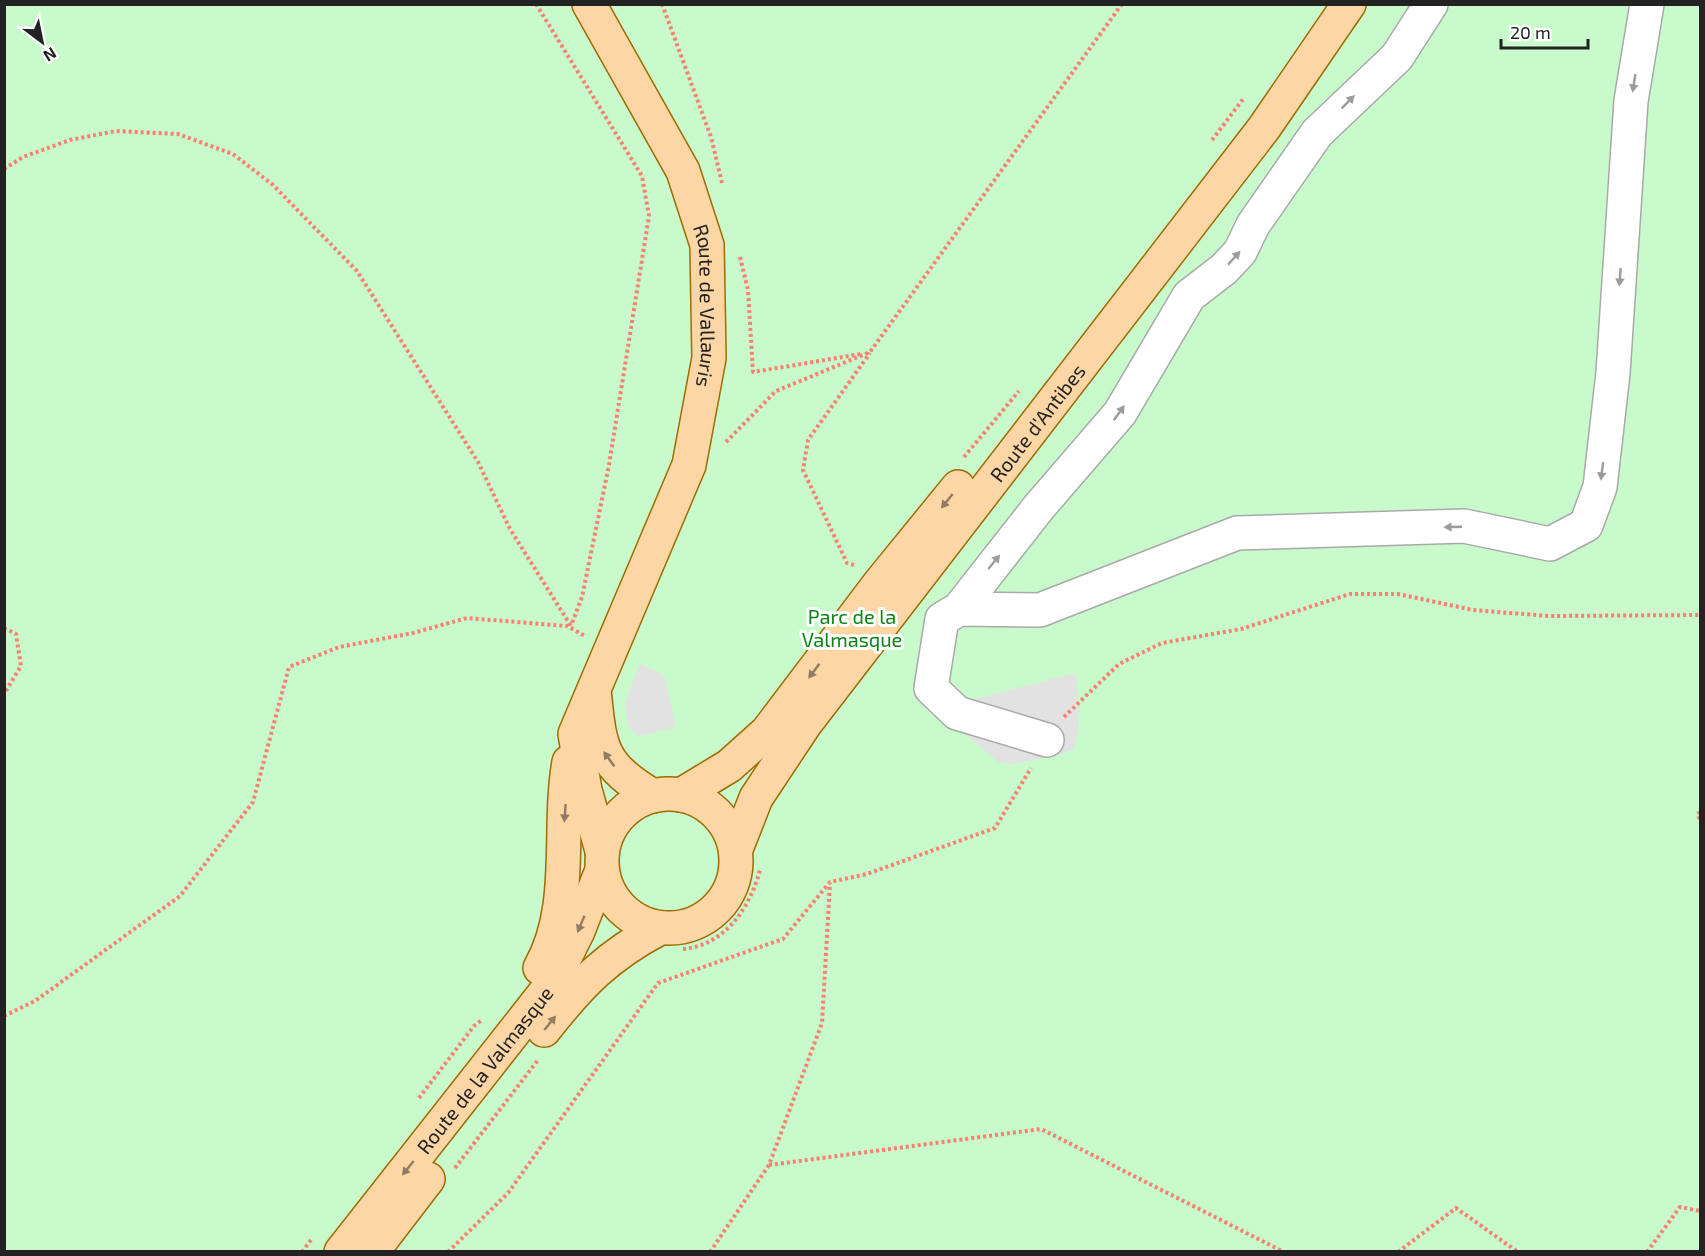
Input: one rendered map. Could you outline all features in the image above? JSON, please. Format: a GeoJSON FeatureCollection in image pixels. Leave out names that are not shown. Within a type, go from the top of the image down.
{"type":"FeatureCollection","features":[{"type":"Feature","properties":{"kind":"main road","name":"Route de Vallauris"},"geometry":{"type":"LineString","coordinates":[[429,1142],[472,1066],[531,985],[550,947],[560,898],[568,767],[575,734],[608,650],[689,465],[709,358],[706,246],[683,171],[589,4]]}},
{"type":"Feature","properties":{"kind":"main road","name":"Route d'Antibes"},"geometry":{"type":"LineString","coordinates":[[667,795],[746,753],[784,712],[879,584],[1064,358],[1222,153],[1327,4]]}},
{"type":"Feature","properties":{"kind":"main road","name":"Route d'Antibes"},"geometry":{"type":"LineString","coordinates":[[736,849],[756,798],[770,774],[906,590],[1082,367],[1264,128],[1349,4]]}},
{"type":"Feature","properties":{"kind":"main road","name":"Route de Vallauris"},"geometry":{"type":"LineString","coordinates":[[593,687],[599,741],[605,755],[631,782],[667,795]]}},
{"type":"Feature","properties":{"kind":"main road"},"geometry":{"type":"LineString","coordinates":[[575,734],[606,887],[615,903],[628,915],[660,928],[679,928],[696,924],[724,901],[737,867],[736,849],[729,829],[717,813],[700,801],[667,795],[635,803],[620,816],[608,832],[602,860]]}},
{"type":"Feature","properties":{"kind":"main road","name":"Route de la Valmasque"},"geometry":{"type":"LineString","coordinates":[[341,1251],[551,985],[578,931],[602,860]]}},
{"type":"Feature","properties":{"kind":"main road","name":"Route de la Valmasque"},"geometry":{"type":"LineString","coordinates":[[372,1251],[567,1001],[606,962],[626,946],[660,928]]}},
{"type":"Feature","properties":{"kind":"lane"},"geometry":{"type":"LineString","coordinates":[[1047,740],[957,713],[931,688],[950,614],[1120,413],[1189,296],[1224,269],[1240,252],[1253,225],[1317,134],[1397,57],[1431,4]]}},
{"type":"Feature","properties":{"kind":"lane"},"geometry":{"type":"LineString","coordinates":[[906,590],[950,614],[1040,610],[1237,533],[1464,526],[1550,544],[1586,525],[1600,487],[1613,373],[1632,101],[1647,4]]}},
{"type":"Feature","properties":{"kind":"path"},"geometry":{"type":"LineString","coordinates":[[536,4],[642,176],[649,216],[609,465],[582,597],[571,627]]}},
{"type":"Feature","properties":{"kind":"path"},"geometry":{"type":"LineString","coordinates":[[662,4],[711,137],[724,191]]}},
{"type":"Feature","properties":{"kind":"path"},"geometry":{"type":"LineString","coordinates":[[858,567],[847,563],[803,470],[807,440],[1122,4]]}},
{"type":"Feature","properties":{"kind":"path"},"geometry":{"type":"LineString","coordinates":[[1212,141],[1247,94]]}},
{"type":"Feature","properties":{"kind":"path"},"geometry":{"type":"LineString","coordinates":[[4,169],[23,158],[70,140],[116,131],[178,134],[233,154],[273,185],[357,271],[478,462],[510,529],[571,627],[608,650]]}},
{"type":"Feature","properties":{"kind":"path"},"geometry":{"type":"LineString","coordinates":[[738,246],[748,290],[753,372],[870,352]]}},
{"type":"Feature","properties":{"kind":"path"},"geometry":{"type":"LineString","coordinates":[[725,443],[776,391],[870,352]]}},
{"type":"Feature","properties":{"kind":"path"},"geometry":{"type":"LineString","coordinates":[[957,465],[1024,385]]}},
{"type":"Feature","properties":{"kind":"path"},"geometry":{"type":"LineString","coordinates":[[448,1251],[507,1192],[658,983],[783,939],[830,882],[867,874],[995,828],[1047,740],[1064,717],[1119,664],[1162,643],[1241,629],[1350,594],[1398,594],[1473,610],[1548,616],[1701,615]]}},
{"type":"Feature","properties":{"kind":"path"},"geometry":{"type":"LineString","coordinates":[[4,1016],[35,1001],[180,896],[253,802],[289,667],[339,647],[413,633],[467,618],[571,627]]}},
{"type":"Feature","properties":{"kind":"path"},"geometry":{"type":"LineString","coordinates":[[4,628],[16,634],[21,666],[4,694]]}},
{"type":"Feature","properties":{"kind":"path"},"geometry":{"type":"LineString","coordinates":[[1701,812],[1697,815],[1701,819]]}},
{"type":"Feature","properties":{"kind":"path"},"geometry":{"type":"LineString","coordinates":[[710,1251],[769,1165],[822,1023],[830,882]]}},
{"type":"Feature","properties":{"kind":"path"},"geometry":{"type":"LineString","coordinates":[[769,1165],[1041,1129],[1284,1251]]}},
{"type":"Feature","properties":{"kind":"path"},"geometry":{"type":"LineString","coordinates":[[1647,1251],[1680,1207],[1701,1211]]}},
{"type":"Feature","properties":{"kind":"path"},"geometry":{"type":"LineString","coordinates":[[1398,1251],[1456,1208],[1518,1251]]}},
{"type":"Feature","properties":{"kind":"green space","name":"Parc de la Valmasque"},"geometry":{"type":"Polygon","coordinates":[[[5,5],[1700,5],[1700,1251],[5,1251],[5,5]]]}},
{"type":"Feature","properties":{"kind":"shaded area"},"geometry":{"type":"Polygon","coordinates":[[[640,664],[664,675],[676,727],[639,736],[628,727],[625,703],[640,664]]]}},
{"type":"Feature","properties":{"kind":"shaded area"},"geometry":{"type":"Polygon","coordinates":[[[1076,673],[1079,730],[1073,749],[1060,755],[1012,764],[998,762],[953,724],[967,701],[1076,673]]]}}]}
